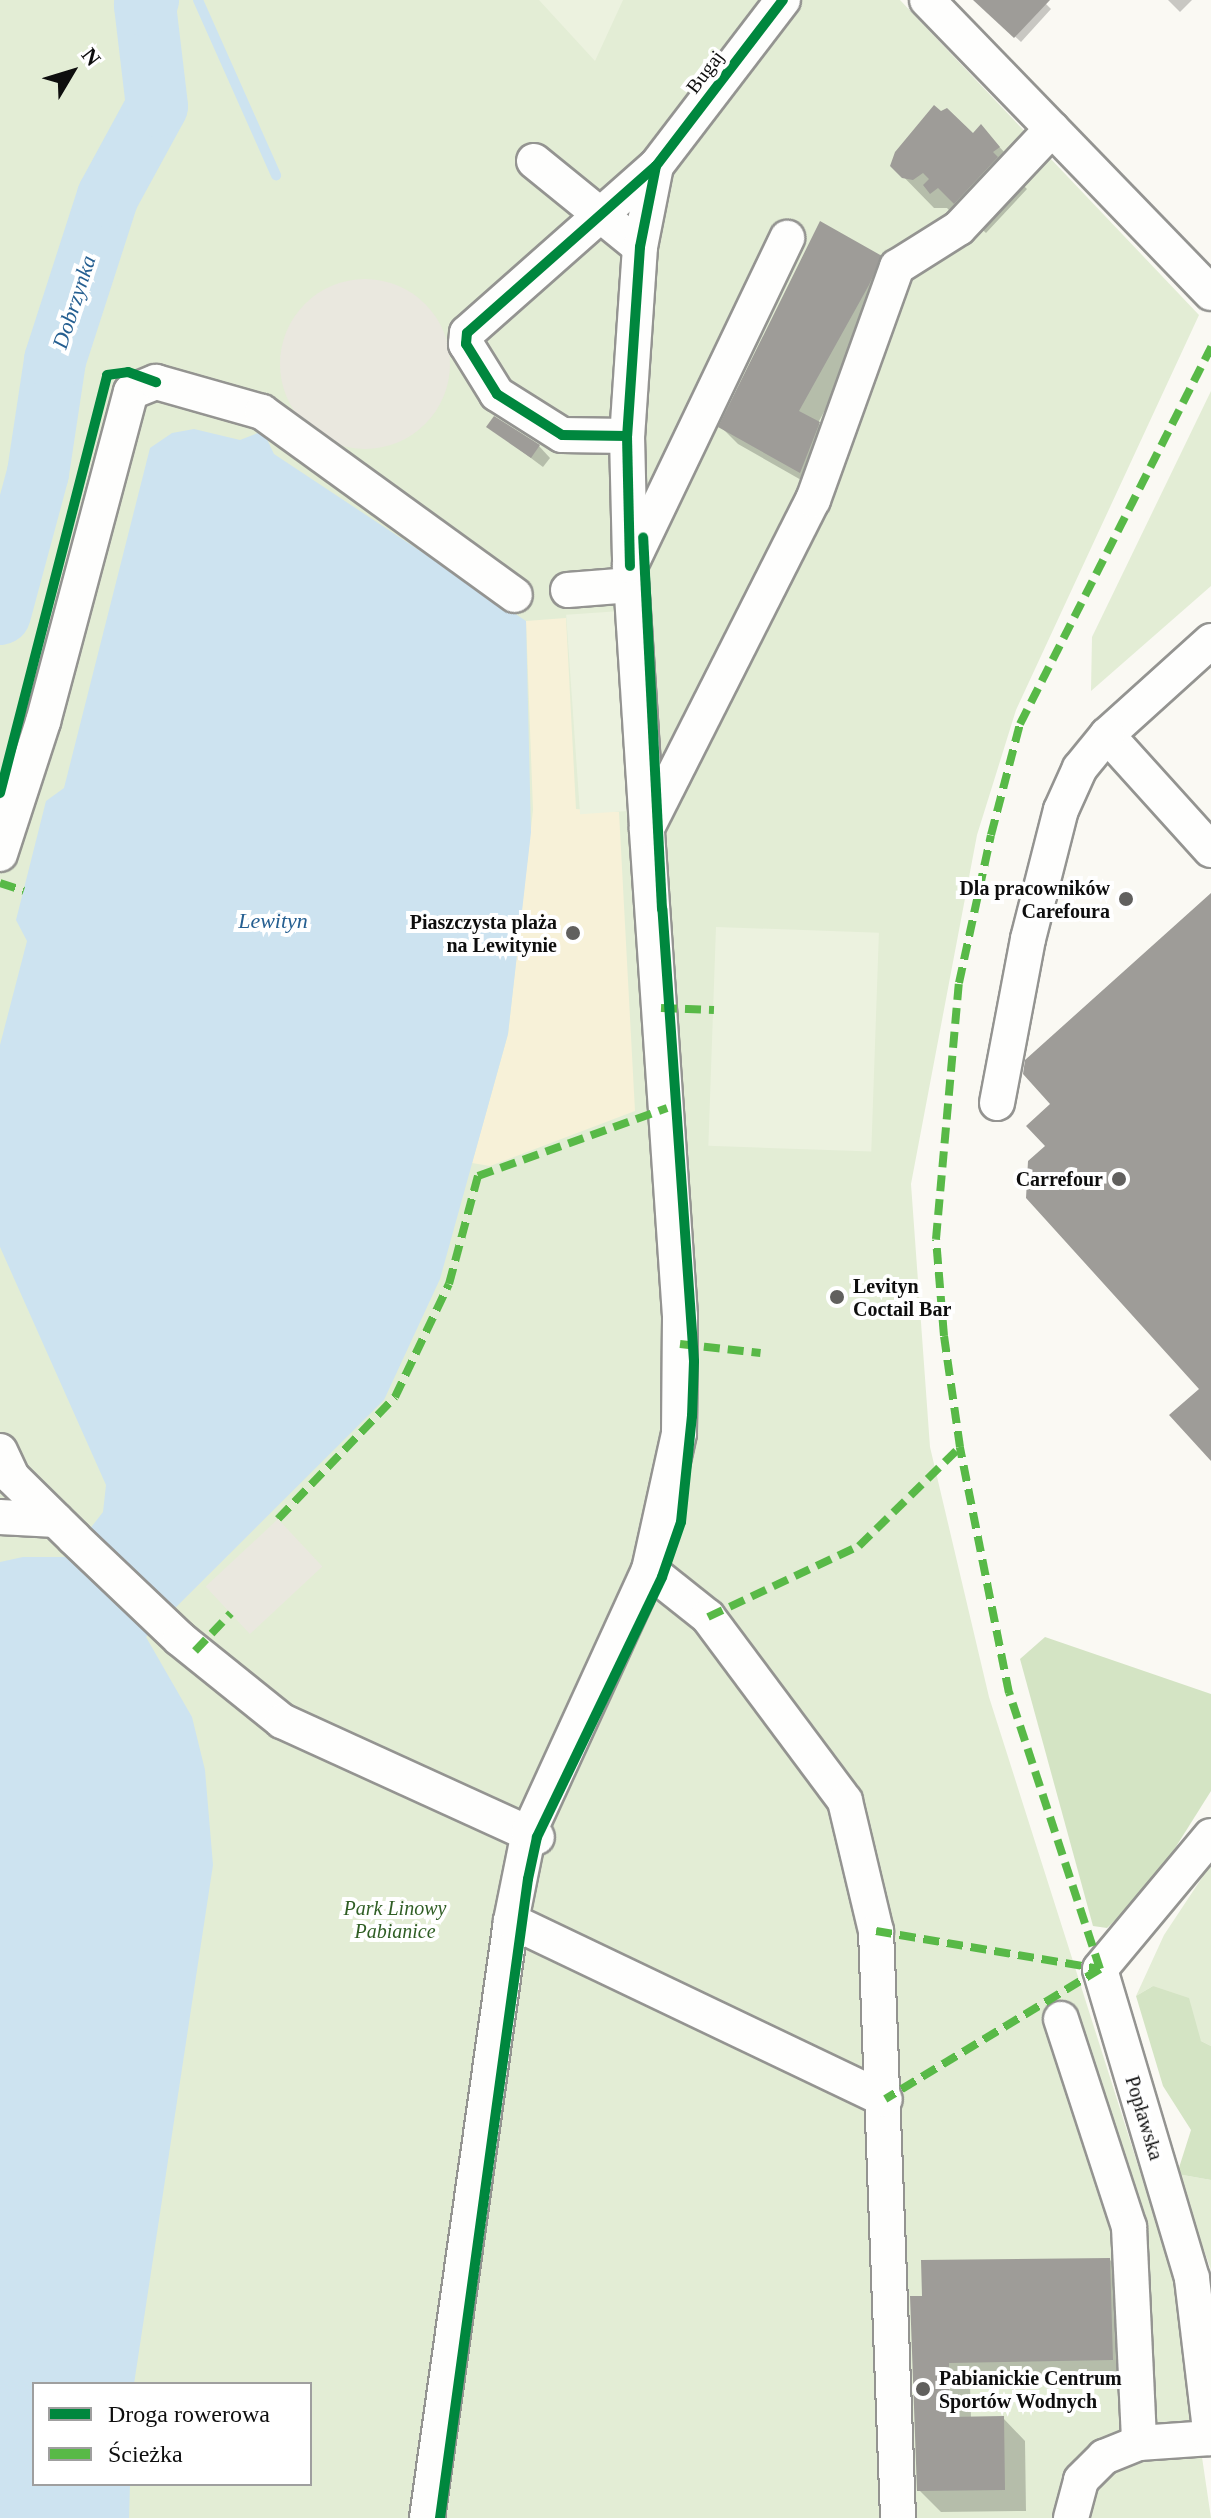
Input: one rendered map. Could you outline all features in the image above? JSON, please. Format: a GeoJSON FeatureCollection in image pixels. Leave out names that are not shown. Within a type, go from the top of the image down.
{"type":"FeatureCollection","features":[{"type":"Feature","properties":{"kind":"street","name":"Bugaj"},"geometry":{"type":"LineString","coordinates":[[656,166],[783,0]]}},
{"type":"Feature","properties":{"kind":"street"},"geometry":{"type":"LineString","coordinates":[[927,0],[1211,293]]}},
{"type":"Feature","properties":{"kind":"street"},"geometry":{"type":"LineString","coordinates":[[647,828],[813,500],[897,267],[959,228],[1052,129]]}},
{"type":"Feature","properties":{"kind":"street"},"geometry":{"type":"LineString","coordinates":[[534,161],[640,247]]}},
{"type":"Feature","properties":{"kind":"street"},"geometry":{"type":"LineString","coordinates":[[627,436],[562,435],[497,394],[466,344],[467,333],[656,166]]}},
{"type":"Feature","properties":{"kind":"street"},"geometry":{"type":"LineString","coordinates":[[427,2518],[511,1921],[533,1835],[649,1570],[679,1433],[680,1344],[660,982],[630,575],[627,436],[640,247],[656,166]]}},
{"type":"Feature","properties":{"kind":"street"},"geometry":{"type":"LineString","coordinates":[[630,575],[787,238]]}},
{"type":"Feature","properties":{"kind":"street"},"geometry":{"type":"LineString","coordinates":[[0,854],[43,722],[131,392],[156,382],[262,412],[515,595]]}},
{"type":"Feature","properties":{"kind":"street"},"geometry":{"type":"LineString","coordinates":[[568,590],[630,575]]}},
{"type":"Feature","properties":{"kind":"street"},"geometry":{"type":"LineString","coordinates":[[997,1103],[1028,939],[1061,810],[1080,768],[1107,735],[1211,641]]}},
{"type":"Feature","properties":{"kind":"street"},"geometry":{"type":"LineString","coordinates":[[1107,735],[1211,850]]}},
{"type":"Feature","properties":{"kind":"street"},"geometry":{"type":"LineString","coordinates":[[0,1451],[12,1477],[65,1529],[180,1639],[282,1721],[533,1835]]}},
{"type":"Feature","properties":{"kind":"street"},"geometry":{"type":"LineString","coordinates":[[0,1517],[65,1529]]}},
{"type":"Feature","properties":{"kind":"street"},"geometry":{"type":"LineString","coordinates":[[649,1570],[708,1617],[845,1801],[876,1931],[885,2099],[898,2518]]}},
{"type":"Feature","properties":{"kind":"street","name":"Popławska"},"geometry":{"type":"LineString","coordinates":[[1211,1836],[1100,1969],[1192,2278],[1211,2438]]}},
{"type":"Feature","properties":{"kind":"street"},"geometry":{"type":"LineString","coordinates":[[511,1921],[885,2099]]}},
{"type":"Feature","properties":{"kind":"street"},"geometry":{"type":"LineString","coordinates":[[1061,2019],[1129,2227],[1139,2443]]}},
{"type":"Feature","properties":{"kind":"street"},"geometry":{"type":"LineString","coordinates":[[1071,2518],[1081,2480],[1104,2457],[1139,2443],[1211,2438]]}},
{"type":"Feature","properties":{"kind":"green space","name":"Park Linowy Pabianice"},"geometry":{"type":"Polygon","coordinates":[[[0,0],[900,0],[1199,315],[1016,710],[977,835],[911,1184],[930,1447],[989,1697],[1177,2288],[1211,2518],[0,2518],[0,0]]]}},
{"type":"Feature","properties":{"kind":"green space"},"geometry":{"type":"Polygon","coordinates":[[[539,0],[623,0],[595,61],[539,0]]]}},
{"type":"Feature","properties":{"kind":"green space"},"geometry":{"type":"Polygon","coordinates":[[[1211,391],[1211,586],[1091,691],[1092,637],[1211,391]]]}},
{"type":"Feature","properties":{"kind":"green space"},"geometry":{"type":"Polygon","coordinates":[[[621,611],[635,811],[580,814],[566,615],[621,611]]]}},
{"type":"Feature","properties":{"kind":"green space"},"geometry":{"type":"Polygon","coordinates":[[[716,927],[879,933],[871,1152],[708,1146],[716,927]]]}},
{"type":"Feature","properties":{"kind":"green space"},"geometry":{"type":"Polygon","coordinates":[[[1045,1637],[1211,1694],[1211,1791],[1150,1888],[1107,1928],[1093,1926],[1020,1659],[1045,1637]]]}},
{"type":"Feature","properties":{"kind":"green space"},"geometry":{"type":"Polygon","coordinates":[[[1211,1864],[1211,2046],[1201,2041],[1153,1986],[1136,1996],[1164,1935],[1211,1864]]]}},
{"type":"Feature","properties":{"kind":"green space"},"geometry":{"type":"Polygon","coordinates":[[[1153,1986],[1189,1998],[1201,2041],[1211,2046],[1211,2180],[1177,2174],[1191,2130],[1163,2086],[1136,1996],[1153,1986]]]}},
{"type":"Feature","properties":{"kind":"green space"},"geometry":{"type":"Polygon","coordinates":[[[1177,2174],[1211,2180],[1211,2270],[1177,2174]]]}},
{"type":"Feature","properties":{"kind":"sand","name":"Piaszczysta plaża na Lewitynie"},"geometry":{"type":"Polygon","coordinates":[[[566,618],[576,809],[619,812],[635,1111],[490,1166],[472,1163],[508,1034],[533,810],[526,621],[566,618]]]}},
{"type":"Feature","properties":{"kind":"shaded area"},"geometry":{"type":"Polygon","coordinates":[[[365,279],[397,286],[425,304],[443,332],[450,364],[443,396],[425,424],[397,442],[365,449],[333,442],[305,424],[287,396],[280,364],[287,332],[305,304],[333,286],[365,279]]]}},
{"type":"Feature","properties":{"kind":"shaded area"},"geometry":{"type":"Polygon","coordinates":[[[278,1519],[322,1567],[250,1634],[206,1587],[278,1519]]]}},
{"type":"Feature","properties":{"kind":"water","name":"Lewityn"},"geometry":{"type":"Polygon","coordinates":[[[194,429],[240,440],[263,431],[274,454],[526,621],[531,832],[508,1034],[440,1279],[384,1400],[146,1637],[192,1717],[205,1770],[213,1865],[134,2382],[32,2382],[32,2486],[130,2486],[129,2518],[0,2518],[0,1562],[23,1557],[68,1557],[103,1512],[106,1485],[0,1247],[0,1045],[27,941],[16,920],[46,801],[64,788],[150,448],[172,433],[194,429]]]}},
{"type":"Feature","properties":{"kind":"building"},"geometry":{"type":"Polygon","coordinates":[[[973,0],[1050,0],[1014,38],[973,0]]]}},
{"type":"Feature","properties":{"kind":"building"},"geometry":{"type":"Polygon","coordinates":[[[934,105],[941,111],[947,108],[973,133],[981,124],[1000,147],[993,152],[998,157],[954,204],[938,188],[930,194],[923,185],[929,179],[923,173],[913,180],[902,178],[890,166],[895,152],[934,105]]]}},
{"type":"Feature","properties":{"kind":"building"},"geometry":{"type":"Polygon","coordinates":[[[820,221],[882,256],[799,411],[820,422],[800,473],[718,427],[820,221]]]}},
{"type":"Feature","properties":{"kind":"building"},"geometry":{"type":"Polygon","coordinates":[[[494,416],[540,445],[531,458],[486,427],[494,416]]]}},
{"type":"Feature","properties":{"kind":"building","name":"Carrefour"},"geometry":{"type":"Polygon","coordinates":[[[1211,893],[1211,1461],[1169,1415],[1199,1389],[1026,1198],[1028,1161],[1045,1146],[1026,1126],[1050,1104],[1023,1074],[1025,1060],[1211,893]]]}},
{"type":"Feature","properties":{"kind":"building","name":"Pabianickie Centrum Sportów Wodnych"},"geometry":{"type":"Polygon","coordinates":[[[1110,2258],[1113,2360],[949,2363],[949,2417],[1004,2416],[1005,2490],[917,2491],[910,2296],[922,2296],[921,2260],[1110,2258]]]}},
{"type":"Feature","properties":{"kind":"waterway","name":"Dobrzynka"},"geometry":{"type":"LineString","coordinates":[[0,614],[38,473],[55,360],[108,196],[157,106],[145,5],[148,0]]}},
{"type":"Feature","properties":{"kind":"waterway"},"geometry":{"type":"LineString","coordinates":[[198,0],[276,175]]}},
{"type":"Feature","properties":{"kind":"marked path"},"geometry":{"type":"LineString","coordinates":[[1100,1969],[1009,1693],[960,1447],[944,1336],[936,1239],[959,983],[991,835],[1020,724],[1211,347]]}},
{"type":"Feature","properties":{"kind":"marked path"},"geometry":{"type":"LineString","coordinates":[[0,883],[24,891]]}},
{"type":"Feature","properties":{"kind":"marked path"},"geometry":{"type":"LineString","coordinates":[[661,1008],[714,1010]]}},
{"type":"Feature","properties":{"kind":"marked path"},"geometry":{"type":"LineString","coordinates":[[278,1519],[395,1397],[449,1284],[478,1176],[667,1108]]}},
{"type":"Feature","properties":{"kind":"marked path"},"geometry":{"type":"LineString","coordinates":[[680,1344],[760,1353]]}},
{"type":"Feature","properties":{"kind":"marked path"},"geometry":{"type":"LineString","coordinates":[[708,1617],[859,1546],[960,1447]]}},
{"type":"Feature","properties":{"kind":"marked path"},"geometry":{"type":"LineString","coordinates":[[195,1651],[231,1613]]}},
{"type":"Feature","properties":{"kind":"marked path"},"geometry":{"type":"LineString","coordinates":[[876,1931],[1100,1969],[885,2099]]}},
{"type":"Feature","properties":{"kind":"cycle path"},"geometry":{"type":"LineString","coordinates":[[656,166],[640,247],[627,436],[562,435],[497,394],[466,344],[467,333],[656,166],[783,0]]}},
{"type":"Feature","properties":{"kind":"cycle path"},"geometry":{"type":"LineString","coordinates":[[0,793],[107,375],[128,372],[156,382]]}},
{"type":"Feature","properties":{"kind":"cycle path"},"geometry":{"type":"LineString","coordinates":[[627,436],[630,566]]}},
{"type":"Feature","properties":{"kind":"cycle path"},"geometry":{"type":"LineString","coordinates":[[440,2518],[528,1879],[537,1837],[662,1577],[681,1522],[692,1416],[694,1361],[662,909],[643,537]]}},
{"type":"Feature","properties":{"kind":"place","name":"Dla pracowników Carefoura"},"geometry":{"type":"Point","coordinates":[1126,899]}},
{"type":"Feature","properties":{"kind":"place","name":"Piaszczysta plaża na Lewitynie"},"geometry":{"type":"Point","coordinates":[573,933]}},
{"type":"Feature","properties":{"kind":"place","name":"Carrefour"},"geometry":{"type":"Point","coordinates":[1119,1179]}},
{"type":"Feature","properties":{"kind":"place","name":"Levityn Coctail Bar"},"geometry":{"type":"Point","coordinates":[837,1297]}},
{"type":"Feature","properties":{"kind":"place","name":"Pabianickie Centrum Sportów Wodnych"},"geometry":{"type":"Point","coordinates":[923,2389]}}]}
